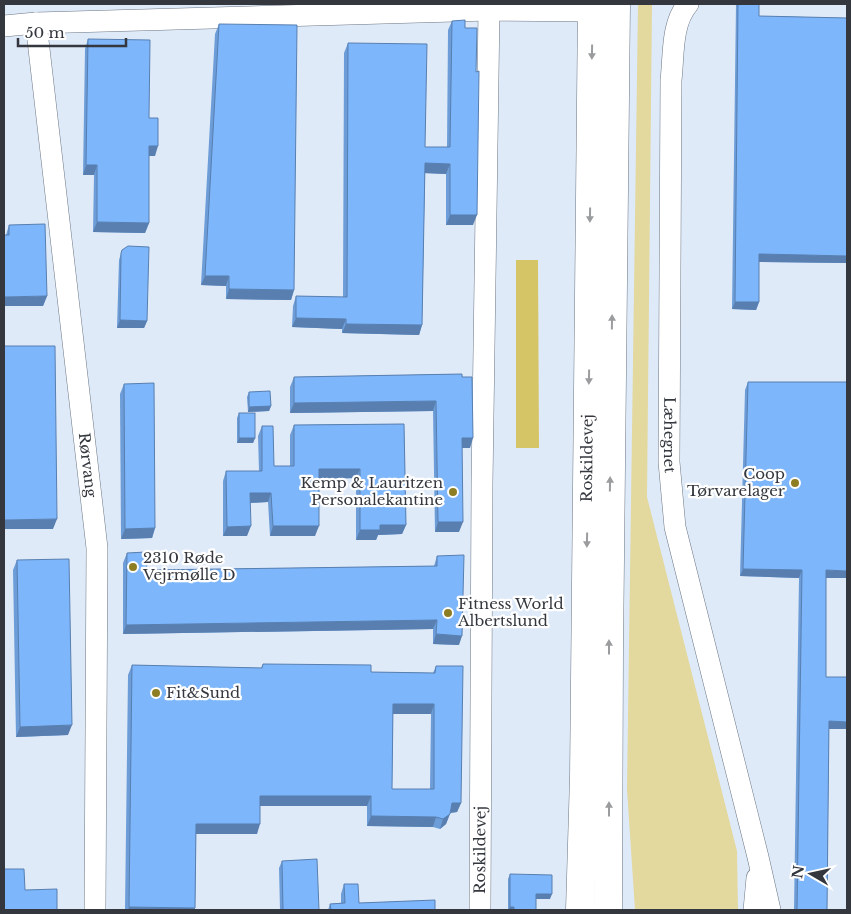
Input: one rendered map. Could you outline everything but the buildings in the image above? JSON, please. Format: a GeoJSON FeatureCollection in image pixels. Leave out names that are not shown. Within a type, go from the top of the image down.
{"type":"FeatureCollection","features":[{"type":"Feature","properties":{"kind":"main road","name":"Roskildevej"},"geometry":{"type":"LineString","coordinates":[[580,910],[600,6]]}},
{"type":"Feature","properties":{"kind":"main road","name":"Roskildevej"},"geometry":{"type":"LineString","coordinates":[[600,6],[609,652],[608,910]]}},
{"type":"Feature","properties":{"kind":"main road"},"geometry":{"type":"LineString","coordinates":[[583,815],[594,845],[594,910]]}},
{"type":"Feature","properties":{"kind":"street","name":"Læhegnet"},"geometry":{"type":"LineString","coordinates":[[688,4],[679,20],[675,35],[671,80],[669,462],[674,527],[770,910]]}},
{"type":"Feature","properties":{"kind":"street"},"geometry":{"type":"LineString","coordinates":[[4,26],[36,23],[600,6]]}},
{"type":"Feature","properties":{"kind":"street","name":"Roskildevej"},"geometry":{"type":"LineString","coordinates":[[480,910],[482,501],[489,10]]}},
{"type":"Feature","properties":{"kind":"street","name":"Rørvang"},"geometry":{"type":"LineString","coordinates":[[36,23],[97,548],[95,910]]}},
{"type":"Feature","properties":{"kind":"street","name":"Læhegnet"},"geometry":{"type":"LineString","coordinates":[[754,910],[758,857]]}},
{"type":"Feature","properties":{"kind":"shaded area"},"geometry":{"type":"Polygon","coordinates":[[[638,4],[652,4],[647,497],[737,851],[738,910],[635,910],[627,789],[638,4]]]}},
{"type":"Feature","properties":{"kind":"shaded area"},"geometry":{"type":"Polygon","coordinates":[[[516,260],[538,260],[539,448],[516,448],[516,260]]]}},
{"type":"Feature","properties":{"kind":"place","name":"Coop Tørvarelager"},"geometry":{"type":"Point","coordinates":[795,483]}},
{"type":"Feature","properties":{"kind":"place","name":"Kemp & Lauritzen Personalekantine"},"geometry":{"type":"Point","coordinates":[453,492]}},
{"type":"Feature","properties":{"kind":"place","name":"2310 Røde Vejrmølle D"},"geometry":{"type":"Point","coordinates":[133,567]}},
{"type":"Feature","properties":{"kind":"place","name":"Fitness World Albertslund"},"geometry":{"type":"Point","coordinates":[448,613]}},
{"type":"Feature","properties":{"kind":"place","name":"Fit&Sund"},"geometry":{"type":"Point","coordinates":[156,693]}}]}
